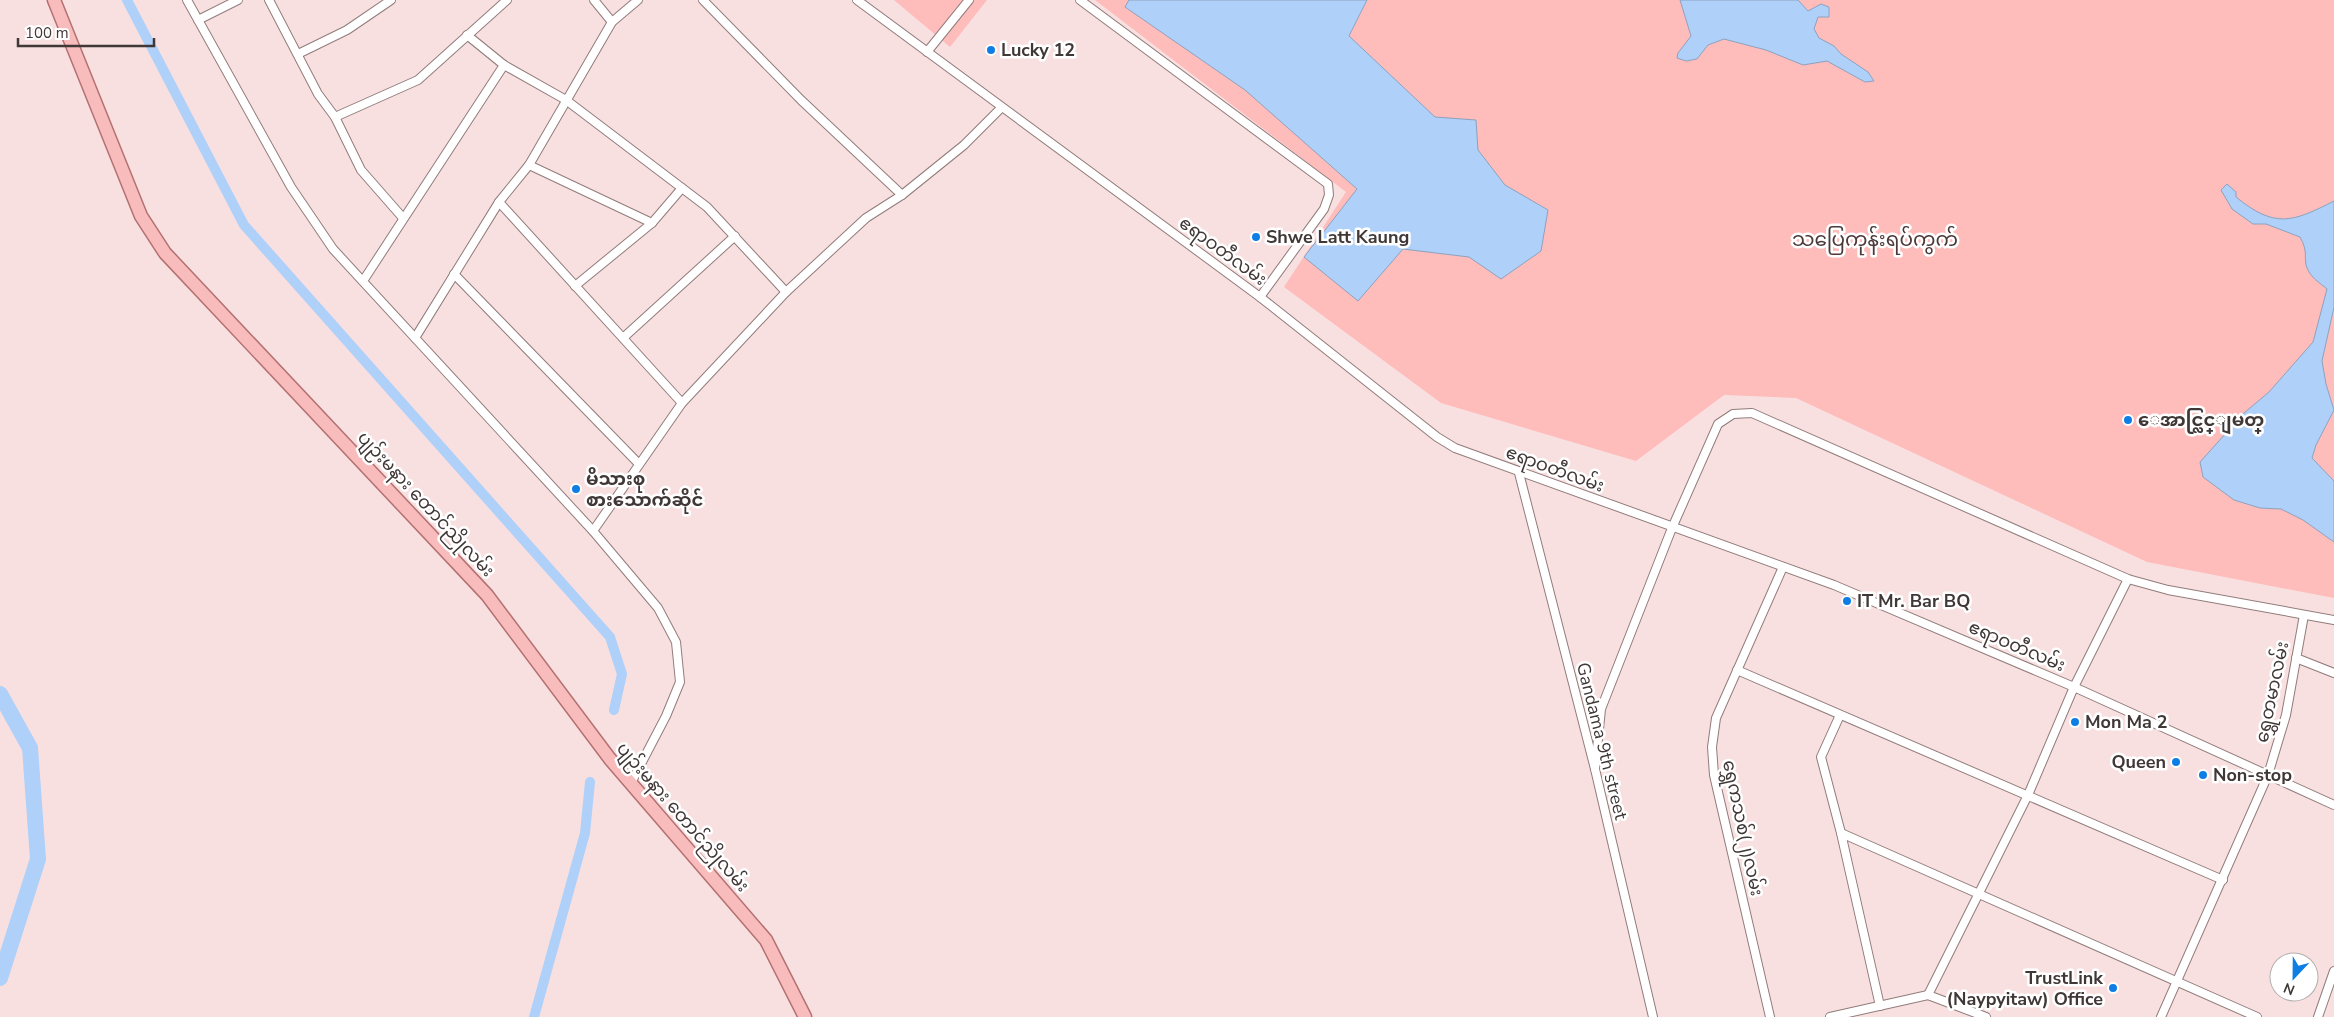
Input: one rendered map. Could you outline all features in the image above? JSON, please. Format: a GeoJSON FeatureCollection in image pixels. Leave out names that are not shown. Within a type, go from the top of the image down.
{"type":"FeatureCollection","features":[{"type":"Feature","properties":{"kind":"main road","name":"ပျဉ်းမနား တောင်ညိုလမ်း"},"geometry":{"type":"LineString","coordinates":[[54,0],[141,216],[165,253],[487,595],[610,759],[766,940],[805,1017]]}},
{"type":"Feature","properties":{"kind":"street"},"geometry":{"type":"LineString","coordinates":[[187,0],[290,187],[333,249],[593,531],[658,608],[676,642],[680,682],[666,716],[631,783]]}},
{"type":"Feature","properties":{"kind":"street"},"geometry":{"type":"LineString","coordinates":[[198,20],[238,0]]}},
{"type":"Feature","properties":{"kind":"street"},"geometry":{"type":"LineString","coordinates":[[269,0],[318,94],[335,118],[361,170],[403,218]]}},
{"type":"Feature","properties":{"kind":"street"},"geometry":{"type":"LineString","coordinates":[[298,54],[347,30],[391,0]]}},
{"type":"Feature","properties":{"kind":"street"},"geometry":{"type":"LineString","coordinates":[[335,118],[418,80],[507,0]]}},
{"type":"Feature","properties":{"kind":"street"},"geometry":{"type":"LineString","coordinates":[[594,0],[612,22]]}},
{"type":"Feature","properties":{"kind":"street"},"geometry":{"type":"LineString","coordinates":[[415,338],[499,202],[529,165],[612,22],[638,0]]}},
{"type":"Feature","properties":{"kind":"street"},"geometry":{"type":"LineString","coordinates":[[703,0],[801,100],[902,195]]}},
{"type":"Feature","properties":{"kind":"street","name":"ဧရာဝတီလမ်း"},"geometry":{"type":"LineString","coordinates":[[857,0],[1001,108],[1260,297],[1437,437],[1454,448],[1834,585],[2074,687],[2334,805]]}},
{"type":"Feature","properties":{"kind":"street"},"geometry":{"type":"LineString","coordinates":[[927,52],[969,0]]}},
{"type":"Feature","properties":{"kind":"street"},"geometry":{"type":"LineString","coordinates":[[1080,0],[1328,184],[1329,195],[1324,208],[1260,297]]}},
{"type":"Feature","properties":{"kind":"street"},"geometry":{"type":"LineString","coordinates":[[467,35],[504,65],[566,100],[707,207],[786,292]]}},
{"type":"Feature","properties":{"kind":"street"},"geometry":{"type":"LineString","coordinates":[[363,281],[504,65]]}},
{"type":"Feature","properties":{"kind":"street"},"geometry":{"type":"LineString","coordinates":[[593,531],[682,403],[786,292],[866,218],[902,195],[964,145],[1001,108]]}},
{"type":"Feature","properties":{"kind":"street"},"geometry":{"type":"LineString","coordinates":[[529,165],[652,223]]}},
{"type":"Feature","properties":{"kind":"street"},"geometry":{"type":"LineString","coordinates":[[575,286],[652,223],[682,188]]}},
{"type":"Feature","properties":{"kind":"street"},"geometry":{"type":"LineString","coordinates":[[499,202],[682,403]]}},
{"type":"Feature","properties":{"kind":"street"},"geometry":{"type":"LineString","coordinates":[[623,338],[735,236]]}},
{"type":"Feature","properties":{"kind":"street"},"geometry":{"type":"LineString","coordinates":[[454,274],[639,464]]}},
{"type":"Feature","properties":{"kind":"street"},"geometry":{"type":"LineString","coordinates":[[1595,769],[1601,709],[1672,528],[1718,424],[1733,414],[1752,413],[2128,579],[2168,590],[2334,620]]}},
{"type":"Feature","properties":{"kind":"street","name":"Gandama 9th street"},"geometry":{"type":"LineString","coordinates":[[1519,473],[1595,769],[1653,1017]]}},
{"type":"Feature","properties":{"kind":"street","name":"ရွှေကသစ်(၂)လမ်း"},"geometry":{"type":"LineString","coordinates":[[1770,1017],[1714,775],[1712,747],[1716,718],[1783,567]]}},
{"type":"Feature","properties":{"kind":"street"},"geometry":{"type":"LineString","coordinates":[[1928,995],[2028,795],[2074,687],[2128,579]]}},
{"type":"Feature","properties":{"kind":"street","name":"ရွှေတမာလမ်း"},"geometry":{"type":"LineString","coordinates":[[2161,1017],[2268,775],[2286,715],[2304,615]]}},
{"type":"Feature","properties":{"kind":"street"},"geometry":{"type":"LineString","coordinates":[[2296,658],[2334,673]]}},
{"type":"Feature","properties":{"kind":"street"},"geometry":{"type":"LineString","coordinates":[[1737,670],[2223,880]]}},
{"type":"Feature","properties":{"kind":"street"},"geometry":{"type":"LineString","coordinates":[[1840,715],[1822,757],[1880,1006]]}},
{"type":"Feature","properties":{"kind":"street"},"geometry":{"type":"LineString","coordinates":[[1841,833],[2257,1017]]}},
{"type":"Feature","properties":{"kind":"street"},"geometry":{"type":"LineString","coordinates":[[2318,1017],[2334,971]]}},
{"type":"Feature","properties":{"kind":"street"},"geometry":{"type":"LineString","coordinates":[[1830,1017],[1928,995],[1986,1017]]}},
{"type":"Feature","properties":{"kind":"shaded area"},"geometry":{"type":"Polygon","coordinates":[[[894,0],[987,0],[950,47],[894,0]]]}},
{"type":"Feature","properties":{"kind":"shaded area"},"geometry":{"type":"Polygon","coordinates":[[[1095,0],[2334,0],[2334,598],[2147,562],[1796,398],[1724,395],[1636,461],[1441,403],[1284,287],[1346,192],[1095,0]]]}},
{"type":"Feature","properties":{"kind":"water"},"geometry":{"type":"Polygon","coordinates":[[[1129,0],[1367,0],[1349,36],[1435,117],[1476,120],[1478,150],[1505,185],[1548,210],[1541,251],[1501,279],[1469,257],[1403,249],[1358,301],[1304,257],[1357,189],[1245,90],[1125,7],[1129,0]]]}},
{"type":"Feature","properties":{"kind":"water"},"geometry":{"type":"Polygon","coordinates":[[[1680,0],[1798,0],[1808,11],[1821,4],[1829,7],[1829,17],[1818,17],[1814,29],[1819,38],[1834,46],[1841,54],[1868,72],[1874,81],[1865,82],[1827,61],[1803,65],[1766,50],[1724,39],[1708,45],[1697,59],[1686,61],[1677,58],[1678,53],[1691,36],[1680,0]]]}},
{"type":"Feature","properties":{"kind":"water"},"geometry":{"type":"Polygon","coordinates":[[[2227,184],[2236,192],[2236,197],[2262,214],[2273,218],[2284,219],[2307,214],[2334,201],[2334,307],[2322,361],[2326,384],[2334,410],[2316,445],[2312,458],[2334,481],[2334,542],[2303,520],[2281,509],[2260,508],[2234,500],[2203,477],[2200,462],[2244,413],[2269,392],[2313,342],[2327,289],[2309,272],[2300,237],[2266,224],[2253,224],[2232,209],[2221,190],[2227,184]]]}},
{"type":"Feature","properties":{"kind":"waterway"},"geometry":{"type":"LineString","coordinates":[[127,0],[244,225],[610,637],[622,674],[614,710]]}},
{"type":"Feature","properties":{"kind":"waterway"},"geometry":{"type":"LineString","coordinates":[[0,694],[30,748],[38,859],[0,978]]}},
{"type":"Feature","properties":{"kind":"waterway"},"geometry":{"type":"LineString","coordinates":[[534,1017],[585,833],[590,782]]}},
{"type":"Feature","properties":{"kind":"place","name":"Lucky 12"},"geometry":{"type":"Point","coordinates":[991,50]}},
{"type":"Feature","properties":{"kind":"place","name":"Shwe Latt Kaung"},"geometry":{"type":"Point","coordinates":[1256,237]}},
{"type":"Feature","properties":{"kind":"place","name":"ေအာင္လြင္ျမတ္"},"geometry":{"type":"Point","coordinates":[2128,420]}},
{"type":"Feature","properties":{"kind":"place","name":"မိသားစု စားသောက်ဆိုင်"},"geometry":{"type":"Point","coordinates":[576,489]}},
{"type":"Feature","properties":{"kind":"place","name":"IT Mr. Bar BQ"},"geometry":{"type":"Point","coordinates":[1847,601]}},
{"type":"Feature","properties":{"kind":"place","name":"Mon Ma 2"},"geometry":{"type":"Point","coordinates":[2075,722]}},
{"type":"Feature","properties":{"kind":"place","name":"Queen"},"geometry":{"type":"Point","coordinates":[2176,762]}},
{"type":"Feature","properties":{"kind":"place","name":"Non-stop"},"geometry":{"type":"Point","coordinates":[2203,775]}},
{"type":"Feature","properties":{"kind":"place","name":"TrustLink (Naypyitaw) Office"},"geometry":{"type":"Point","coordinates":[2113,988]}},
{"type":"Feature","properties":{"kind":"district","name":"သပြေကုန်းရပ်ကွက်"},"geometry":{"type":"Point","coordinates":[1875,239]}}]}
